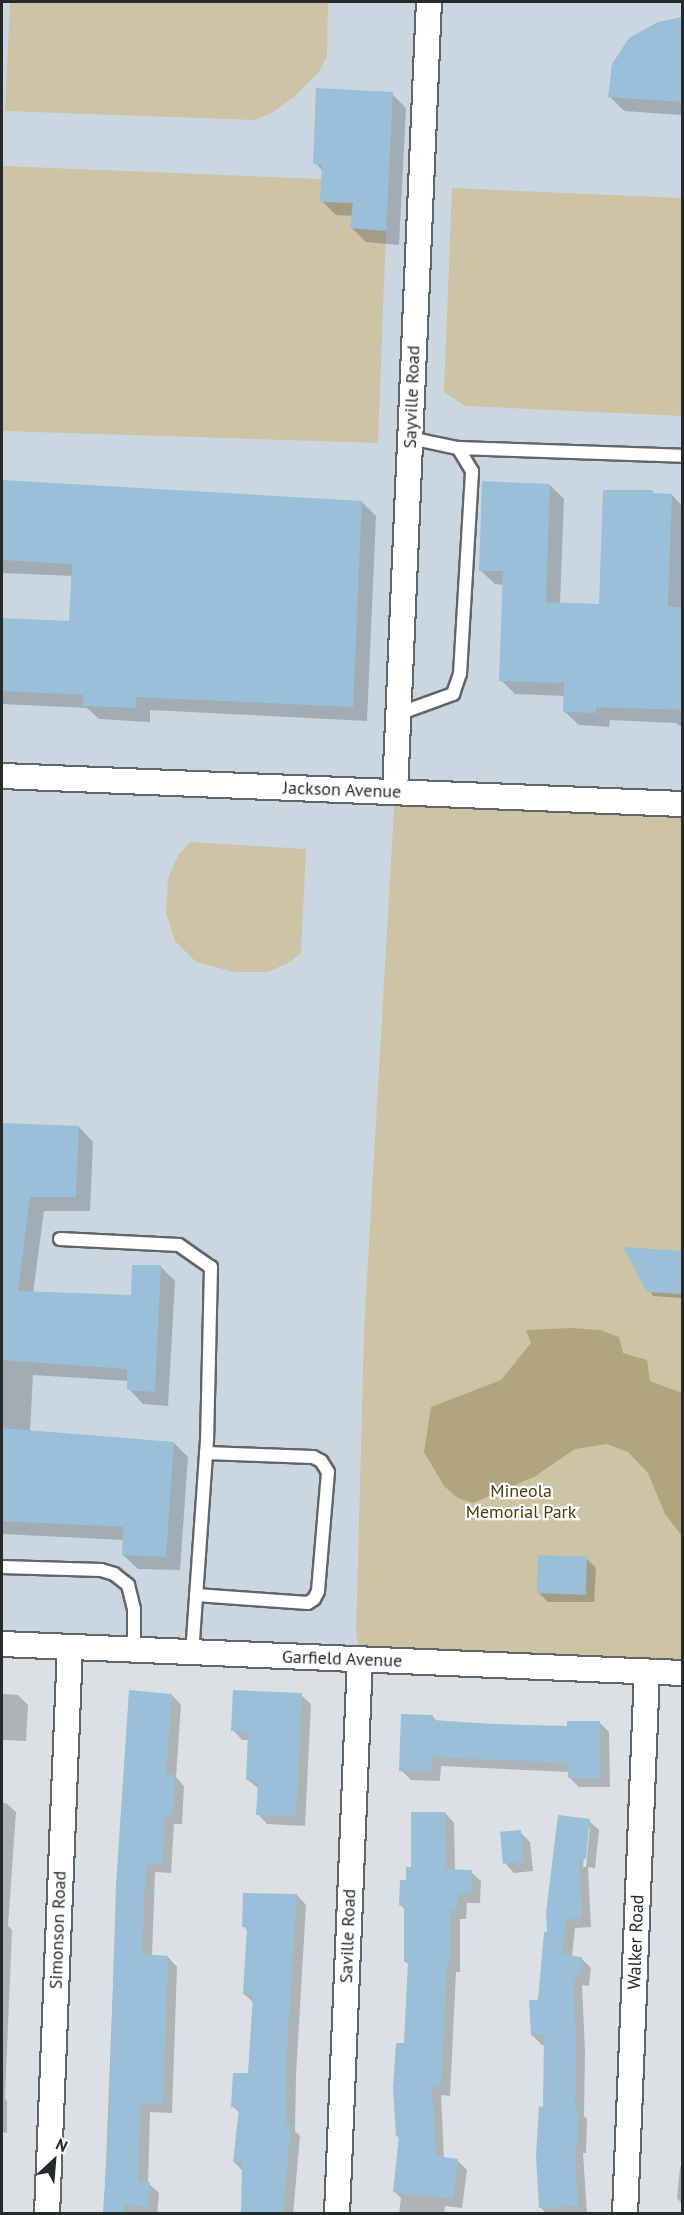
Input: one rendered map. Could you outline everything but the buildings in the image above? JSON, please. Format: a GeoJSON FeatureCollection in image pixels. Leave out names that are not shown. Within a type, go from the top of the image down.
{"type":"FeatureCollection","features":[{"type":"Feature","properties":{"kind":"street","name":"Sayville Road"},"geometry":{"type":"LineString","coordinates":[[395,792],[429,2]]}},
{"type":"Feature","properties":{"kind":"street","name":"Jackson Avenue"},"geometry":{"type":"LineString","coordinates":[[2,776],[682,804]]}},
{"type":"Feature","properties":{"kind":"street","name":"Garfield Avenue"},"geometry":{"type":"LineString","coordinates":[[2,1644],[682,1673]]}},
{"type":"Feature","properties":{"kind":"street","name":"Simonson Road"},"geometry":{"type":"LineString","coordinates":[[46,2214],[70,1647]]}},
{"type":"Feature","properties":{"kind":"street","name":"Saville Road"},"geometry":{"type":"LineString","coordinates":[[337,2214],[360,1659]]}},
{"type":"Feature","properties":{"kind":"street","name":"Walker Road"},"geometry":{"type":"LineString","coordinates":[[625,2214],[647,1671]]}},
{"type":"Feature","properties":{"kind":"lane"},"geometry":{"type":"LineString","coordinates":[[410,438],[458,447],[682,456]]}},
{"type":"Feature","properties":{"kind":"lane"},"geometry":{"type":"LineString","coordinates":[[399,714],[453,694],[459,674],[472,471],[458,447]]}},
{"type":"Feature","properties":{"kind":"lane"},"geometry":{"type":"LineString","coordinates":[[60,1239],[179,1245],[211,1267],[206,1453],[192,1653]]}},
{"type":"Feature","properties":{"kind":"lane"},"geometry":{"type":"LineString","coordinates":[[196,1595],[308,1604],[314,1599],[318,1591],[328,1472],[321,1461],[313,1457],[206,1453]]}},
{"type":"Feature","properties":{"kind":"lane"},"geometry":{"type":"LineString","coordinates":[[2,1567],[100,1570],[114,1574],[128,1586],[134,1609],[134,1650]]}},
{"type":"Feature","properties":{"kind":"shaded area"},"geometry":{"type":"Polygon","coordinates":[[[2,2],[682,2],[682,804],[364,1330],[356,1631],[360,1659],[2,1644],[2,2]]]}},
{"type":"Feature","properties":{"kind":"shaded area"},"geometry":{"type":"Polygon","coordinates":[[[571,1328],[600,1330],[619,1337],[623,1353],[647,1360],[650,1381],[682,1393],[682,1536],[665,1514],[648,1473],[628,1452],[607,1444],[575,1449],[534,1477],[473,1503],[458,1498],[444,1486],[424,1452],[431,1407],[501,1380],[531,1343],[526,1330],[571,1328]]]}},
{"type":"Feature","properties":{"kind":"green space"},"geometry":{"type":"Polygon","coordinates":[[[10,2],[328,2],[327,57],[318,73],[294,97],[273,112],[255,120],[5,111],[10,2]]]}},
{"type":"Feature","properties":{"kind":"green space"},"geometry":{"type":"Polygon","coordinates":[[[2,166],[322,179],[353,203],[350,228],[386,231],[378,443],[2,431],[2,166]]]}},
{"type":"Feature","properties":{"kind":"green space"},"geometry":{"type":"Polygon","coordinates":[[[452,188],[682,198],[682,416],[465,406],[444,392],[452,188]]]}},
{"type":"Feature","properties":{"kind":"green space","name":"Mineola Memorial Park"},"geometry":{"type":"Polygon","coordinates":[[[395,792],[682,804],[682,1673],[360,1659],[356,1631],[364,1330],[395,792]]]}},
{"type":"Feature","properties":{"kind":"green space"},"geometry":{"type":"Polygon","coordinates":[[[190,842],[306,849],[301,953],[290,962],[268,972],[234,972],[196,962],[175,941],[166,913],[168,879],[178,855],[190,842]]]}}]}
